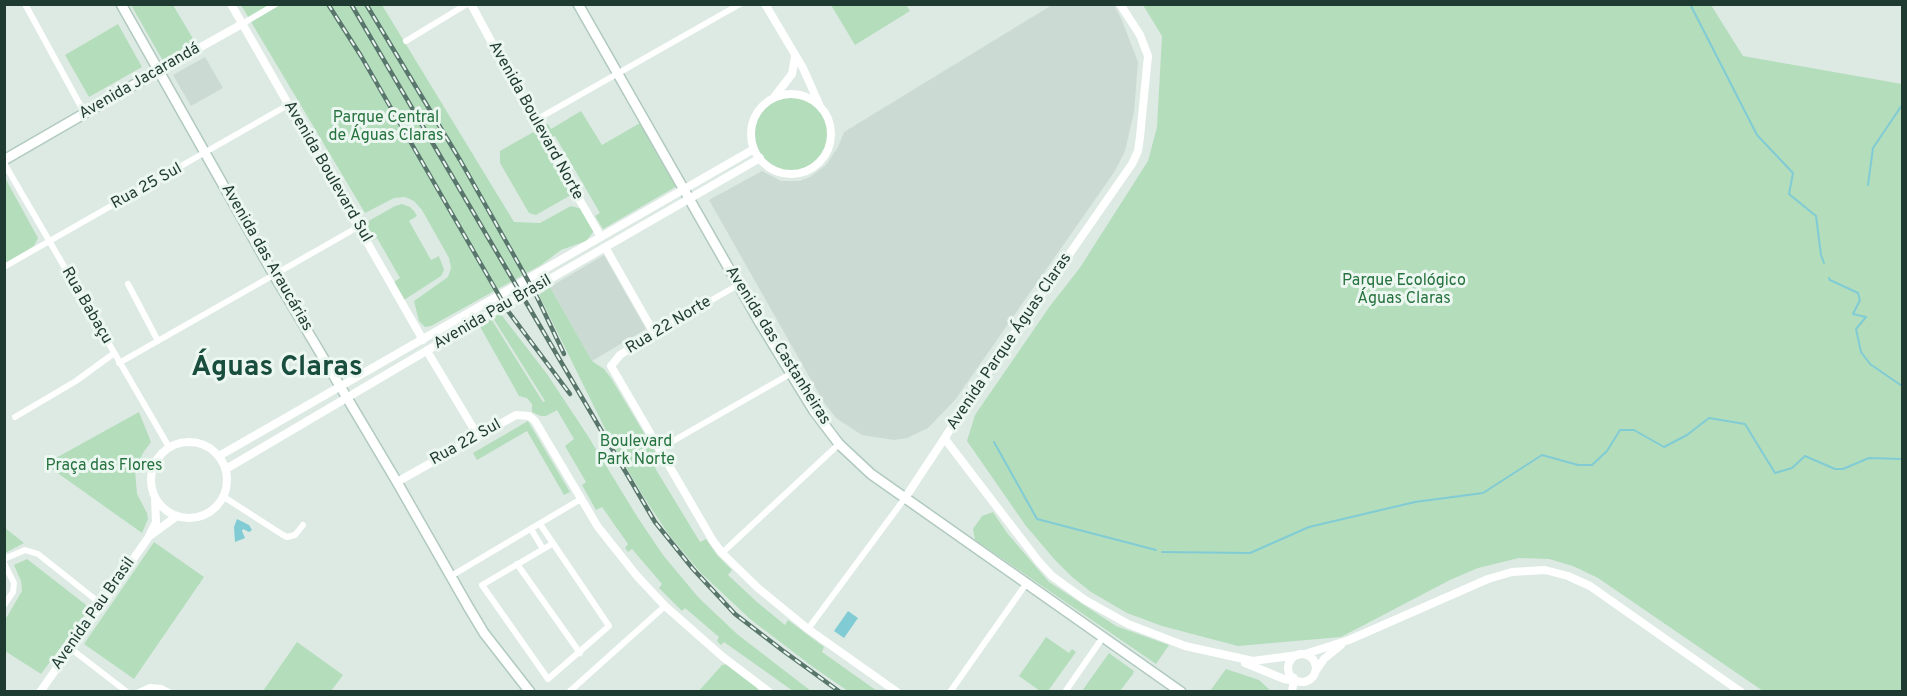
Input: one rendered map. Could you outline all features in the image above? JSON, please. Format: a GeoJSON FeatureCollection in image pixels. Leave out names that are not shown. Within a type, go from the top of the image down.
{"type":"FeatureCollection","features":[{"type":"Feature","properties":{"kind":"main road","name":"Avenida das Araucárias"},"geometry":{"type":"LineString","coordinates":[[121,4],[274,275],[484,633],[530,692]]}},
{"type":"Feature","properties":{"kind":"main road","name":"Avenida das Castanheiras"},"geometry":{"type":"LineString","coordinates":[[578,4],[790,374],[839,444],[872,474],[905,498],[1181,692]]}},
{"type":"Feature","properties":{"kind":"main road","name":"Avenida Jacarandá"},"geometry":{"type":"LineString","coordinates":[[4,162],[159,71]]}},
{"type":"Feature","properties":{"kind":"street"},"geometry":{"type":"LineString","coordinates":[[25,4],[85,114]]}},
{"type":"Feature","properties":{"kind":"street","name":"Avenida Boulevard Sul"},"geometry":{"type":"LineString","coordinates":[[231,4],[423,340]]}},
{"type":"Feature","properties":{"kind":"street","name":"Avenida Jacarandá"},"geometry":{"type":"LineString","coordinates":[[159,71],[276,4]]}},
{"type":"Feature","properties":{"kind":"street"},"geometry":{"type":"LineString","coordinates":[[406,41],[469,4]]}},
{"type":"Feature","properties":{"kind":"street","name":"Avenida Boulevard Norte"},"geometry":{"type":"LineString","coordinates":[[469,4],[601,237]]}},
{"type":"Feature","properties":{"kind":"street"},"geometry":{"type":"LineString","coordinates":[[534,121],[740,4]]}},
{"type":"Feature","properties":{"kind":"street"},"geometry":{"type":"LineString","coordinates":[[765,4],[803,68],[831,129],[831,142],[826,154],[818,164],[794,175],[769,168],[754,149],[751,132],[756,113],[764,103],[775,96],[792,74],[795,56]]}},
{"type":"Feature","properties":{"kind":"street","name":"Avenida Parque Águas Claras"},"geometry":{"type":"LineString","coordinates":[[1120,4],[1143,41],[1148,56],[1138,151],[1132,164],[1005,346],[945,439],[1039,562],[1069,589],[1128,624],[1171,642],[1253,661],[1302,654],[1349,640],[1488,579],[1512,572],[1545,570],[1568,576],[1590,586],[1741,692]]}},
{"type":"Feature","properties":{"kind":"street"},"geometry":{"type":"LineString","coordinates":[[775,96],[799,95],[820,106]]}},
{"type":"Feature","properties":{"kind":"street","name":"Rua 25 Sul"},"geometry":{"type":"LineString","coordinates":[[4,267],[206,154],[288,105]]}},
{"type":"Feature","properties":{"kind":"street","name":"Avenida Pau Brasil"},"geometry":{"type":"LineString","coordinates":[[226,469],[605,247],[754,149]]}},
{"type":"Feature","properties":{"kind":"street","name":"Avenida Pau Brasil"},"geometry":{"type":"LineString","coordinates":[[219,456],[601,237],[760,158]]}},
{"type":"Feature","properties":{"kind":"street","name":"Rua Babaçu"},"geometry":{"type":"LineString","coordinates":[[4,162],[113,354],[169,447]]}},
{"type":"Feature","properties":{"kind":"street"},"geometry":{"type":"LineString","coordinates":[[119,363],[358,227]]}},
{"type":"Feature","properties":{"kind":"street"},"geometry":{"type":"LineString","coordinates":[[605,247],[654,333]]}},
{"type":"Feature","properties":{"kind":"street"},"geometry":{"type":"LineString","coordinates":[[128,284],[158,341]]}},
{"type":"Feature","properties":{"kind":"street","name":"Rua 22 Norte"},"geometry":{"type":"LineString","coordinates":[[659,449],[614,375],[611,366],[614,360],[654,333],[738,285]]}},
{"type":"Feature","properties":{"kind":"street"},"geometry":{"type":"LineString","coordinates":[[427,351],[478,436]]}},
{"type":"Feature","properties":{"kind":"street"},"geometry":{"type":"LineString","coordinates":[[15,417],[76,381],[113,354]]}},
{"type":"Feature","properties":{"kind":"street"},"geometry":{"type":"LineString","coordinates":[[790,374],[659,449],[722,553],[758,588],[808,629],[897,692]]}},
{"type":"Feature","properties":{"kind":"street","name":"Rua 22 Sul"},"geometry":{"type":"LineString","coordinates":[[397,482],[516,416],[529,416],[535,421],[581,499]]}},
{"type":"Feature","properties":{"kind":"street"},"geometry":{"type":"LineString","coordinates":[[808,629],[905,498],[945,439]]}},
{"type":"Feature","properties":{"kind":"street"},"geometry":{"type":"LineString","coordinates":[[188,441],[210,448],[219,456],[226,469],[228,483],[224,497],[216,508],[204,516],[190,519],[177,516],[168,512],[155,498],[151,485],[152,472],[157,460],[169,447],[188,441]]}},
{"type":"Feature","properties":{"kind":"street"},"geometry":{"type":"LineString","coordinates":[[722,553],[839,444]]}},
{"type":"Feature","properties":{"kind":"street"},"geometry":{"type":"LineString","coordinates":[[224,497],[287,537],[295,535],[303,525]]}},
{"type":"Feature","properties":{"kind":"street","name":"Avenida Pau Brasil"},"geometry":{"type":"LineString","coordinates":[[40,692],[148,538],[156,522],[155,498]]}},
{"type":"Feature","properties":{"kind":"street"},"geometry":{"type":"LineString","coordinates":[[452,576],[581,499],[617,552],[665,606],[723,657],[768,691]]}},
{"type":"Feature","properties":{"kind":"street","name":"Avenida Pau Brasil"},"geometry":{"type":"LineString","coordinates":[[148,538],[177,516]]}},
{"type":"Feature","properties":{"kind":"street"},"geometry":{"type":"LineString","coordinates":[[540,524],[609,623],[608,628],[547,679],[482,585],[552,544]]}},
{"type":"Feature","properties":{"kind":"street"},"geometry":{"type":"LineString","coordinates":[[531,529],[543,549]]}},
{"type":"Feature","properties":{"kind":"street"},"geometry":{"type":"LineString","coordinates":[[4,606],[13,592],[14,583],[4,561],[25,550],[38,555],[101,604]]}},
{"type":"Feature","properties":{"kind":"street"},"geometry":{"type":"LineString","coordinates":[[517,564],[580,653]]}},
{"type":"Feature","properties":{"kind":"street"},"geometry":{"type":"LineString","coordinates":[[950,692],[1026,584]]}},
{"type":"Feature","properties":{"kind":"street"},"geometry":{"type":"LineString","coordinates":[[569,692],[665,606]]}},
{"type":"Feature","properties":{"kind":"street"},"geometry":{"type":"LineString","coordinates":[[1065,692],[1103,637]]}},
{"type":"Feature","properties":{"kind":"street","name":"Avenida Parque Águas Claras"},"geometry":{"type":"LineString","coordinates":[[1303,692],[1324,658],[1349,640]]}},
{"type":"Feature","properties":{"kind":"street"},"geometry":{"type":"LineString","coordinates":[[70,648],[127,692]]}},
{"type":"Feature","properties":{"kind":"street"},"geometry":{"type":"LineString","coordinates":[[1292,692],[1294,679],[1289,671],[1289,663],[1302,654],[1312,659],[1313,675],[1301,681],[1294,679]]}},
{"type":"Feature","properties":{"kind":"street","name":"Avenida Parque Águas Claras"},"geometry":{"type":"LineString","coordinates":[[1234,658],[1284,679],[1294,679]]}},
{"type":"Feature","properties":{"kind":"street"},"geometry":{"type":"LineString","coordinates":[[139,692],[150,687],[161,688],[168,692]]}},
{"type":"Feature","properties":{"kind":"shaded area"},"geometry":{"type":"Polygon","coordinates":[[[1052,5],[1114,5],[1121,18],[1138,62],[1134,112],[1125,151],[1115,171],[955,400],[928,428],[907,438],[894,440],[862,435],[836,418],[823,401],[709,200],[762,171],[781,181],[800,181],[810,177],[826,165],[838,147],[844,132],[1052,5]]]}},
{"type":"Feature","properties":{"kind":"shaded area"},"geometry":{"type":"Polygon","coordinates":[[[205,57],[223,88],[191,106],[173,75],[205,57]]]}},
{"type":"Feature","properties":{"kind":"shaded area"},"geometry":{"type":"Polygon","coordinates":[[[604,255],[646,329],[592,361],[550,287],[604,255]]]}},
{"type":"Feature","properties":{"kind":"green space"},"geometry":{"type":"Polygon","coordinates":[[[131,5],[173,5],[195,42],[163,61],[131,5]]]}},
{"type":"Feature","properties":{"kind":"green space","name":"Parque Central de Águas Claras"},"geometry":{"type":"Polygon","coordinates":[[[241,5],[382,5],[514,222],[540,223],[571,206],[582,209],[594,231],[586,241],[561,250],[541,265],[431,326],[425,327],[419,321],[414,301],[448,277],[451,268],[449,258],[422,210],[414,201],[405,197],[394,198],[365,213],[241,5]]]}},
{"type":"Feature","properties":{"kind":"green space"},"geometry":{"type":"Polygon","coordinates":[[[831,5],[906,5],[910,11],[855,45],[831,5]]]}},
{"type":"Feature","properties":{"kind":"green space","name":"Parque Ecológico Águas Claras"},"geometry":{"type":"Polygon","coordinates":[[[1143,5],[1711,5],[1743,56],[1902,84],[1902,691],[1763,691],[1598,578],[1573,566],[1549,559],[1519,558],[1478,568],[1450,580],[1341,637],[1238,646],[1162,626],[1127,613],[1091,592],[1072,577],[1026,526],[967,441],[975,415],[1050,306],[1079,269],[1148,161],[1157,127],[1162,36],[1143,5]]]}},
{"type":"Feature","properties":{"kind":"green space"},"geometry":{"type":"Polygon","coordinates":[[[118,24],[142,67],[89,97],[65,55],[118,24]]]}},
{"type":"Feature","properties":{"kind":"green space"},"geometry":{"type":"Polygon","coordinates":[[[791,97],[806,100],[818,108],[826,120],[829,135],[826,150],[818,162],[806,170],[791,173],[776,170],[764,162],[756,150],[753,135],[756,120],[764,108],[776,100],[791,97]]]}},
{"type":"Feature","properties":{"kind":"green space"},"geometry":{"type":"Polygon","coordinates":[[[581,111],[602,145],[640,123],[677,186],[603,229],[595,216],[600,213],[555,136],[550,138],[543,126],[548,124],[551,129],[581,111]]]}},
{"type":"Feature","properties":{"kind":"green space"},"geometry":{"type":"Polygon","coordinates":[[[535,131],[571,195],[536,215],[529,213],[500,163],[500,151],[535,131]]]}},
{"type":"Feature","properties":{"kind":"green space"},"geometry":{"type":"Polygon","coordinates":[[[4,176],[38,238],[34,246],[4,264],[4,176]]]}},
{"type":"Feature","properties":{"kind":"green space"},"geometry":{"type":"Polygon","coordinates":[[[402,204],[414,211],[417,216],[409,221],[431,260],[439,256],[444,270],[441,276],[401,302],[391,284],[400,278],[377,238],[367,243],[358,227],[402,204]]]}},
{"type":"Feature","properties":{"kind":"green space","name":"Boulevard Park Norte"},"geometry":{"type":"Polygon","coordinates":[[[550,287],[592,361],[604,369],[611,378],[662,463],[655,468],[700,542],[706,539],[717,555],[732,570],[728,575],[757,602],[785,625],[788,620],[824,647],[822,652],[877,691],[848,691],[813,667],[750,619],[701,573],[669,535],[612,443],[539,295],[550,287]]]}},
{"type":"Feature","properties":{"kind":"green space"},"geometry":{"type":"Polygon","coordinates":[[[500,313],[547,374],[663,555],[698,597],[737,634],[811,691],[793,691],[724,642],[721,645],[717,641],[719,637],[685,608],[682,611],[659,588],[662,584],[632,549],[628,552],[625,548],[628,544],[602,507],[596,510],[582,485],[586,482],[565,446],[574,439],[557,410],[546,416],[532,412],[532,404],[527,398],[519,396],[478,323],[490,317],[543,402],[545,401],[493,318],[500,313]]]}},
{"type":"Feature","properties":{"kind":"green space","name":"Praça das Flores"},"geometry":{"type":"Polygon","coordinates":[[[139,412],[151,442],[135,470],[137,494],[148,519],[142,533],[45,464],[139,412]]]}},
{"type":"Feature","properties":{"kind":"green space"},"geometry":{"type":"Polygon","coordinates":[[[528,421],[570,492],[564,495],[527,431],[477,460],[473,453],[528,421]]]}},
{"type":"Feature","properties":{"kind":"green space"},"geometry":{"type":"Polygon","coordinates":[[[993,512],[1007,533],[1049,582],[1116,626],[1169,645],[1156,664],[975,540],[973,529],[982,516],[993,512]]]}},
{"type":"Feature","properties":{"kind":"green space"},"geometry":{"type":"Polygon","coordinates":[[[5,528],[24,543],[4,553],[5,528]]]}},
{"type":"Feature","properties":{"kind":"green space"},"geometry":{"type":"Polygon","coordinates":[[[154,542],[204,577],[134,679],[84,644],[154,542]]]}},
{"type":"Feature","properties":{"kind":"green space"},"geometry":{"type":"Polygon","coordinates":[[[27,559],[90,608],[41,674],[5,651],[5,620],[22,591],[21,581],[14,565],[27,559]]]}},
{"type":"Feature","properties":{"kind":"green space"},"geometry":{"type":"Polygon","coordinates":[[[1046,637],[1069,653],[1072,649],[1076,652],[1048,691],[1040,691],[1019,676],[1046,637]]]}},
{"type":"Feature","properties":{"kind":"green space"},"geometry":{"type":"Polygon","coordinates":[[[297,642],[343,675],[331,691],[263,691],[297,642]]]}},
{"type":"Feature","properties":{"kind":"green space"},"geometry":{"type":"Polygon","coordinates":[[[1109,653],[1134,671],[1133,674],[1120,691],[1082,691],[1109,653]]]}},
{"type":"Feature","properties":{"kind":"green space"},"geometry":{"type":"Polygon","coordinates":[[[728,664],[757,685],[758,692],[698,692],[722,665],[728,664]]]}},
{"type":"Feature","properties":{"kind":"green space"},"geometry":{"type":"Polygon","coordinates":[[[1226,669],[1259,680],[1271,691],[1210,691],[1226,669]]]}},
{"type":"Feature","properties":{"kind":"water"},"geometry":{"type":"Polygon","coordinates":[[[237,519],[249,525],[252,530],[249,532],[243,529],[245,538],[235,542],[234,527],[237,519]]]}},
{"type":"Feature","properties":{"kind":"water"},"geometry":{"type":"Polygon","coordinates":[[[848,611],[858,618],[844,638],[834,631],[848,611]]]}},
{"type":"Feature","properties":{"kind":"waterway"},"geometry":{"type":"LineString","coordinates":[[1690,4],[1757,135],[1793,173],[1789,194],[1816,216],[1824,263]]}},
{"type":"Feature","properties":{"kind":"waterway"},"geometry":{"type":"LineString","coordinates":[[1868,185],[1873,148],[1902,105]]}},
{"type":"Feature","properties":{"kind":"waterway"},"geometry":{"type":"LineString","coordinates":[[1829,278],[1858,293],[1860,300],[1853,314],[1866,317],[1856,329],[1861,352],[1870,364],[1902,386]]}},
{"type":"Feature","properties":{"kind":"waterway"},"geometry":{"type":"LineString","coordinates":[[1162,552],[1250,553],[1309,527],[1415,502],[1483,493],[1542,455],[1578,465],[1592,465],[1607,451],[1620,430],[1634,430],[1664,447],[1687,435],[1709,418],[1745,424],[1775,473],[1792,468],[1805,456],[1835,469],[1843,469],[1869,458],[1902,459]]}},
{"type":"Feature","properties":{"kind":"waterway"},"geometry":{"type":"LineString","coordinates":[[994,442],[1037,519],[1156,550]]}},
{"type":"Feature","properties":{"kind":"railway"},"geometry":{"type":"LineString","coordinates":[[328,4],[361,56],[508,311],[570,394]]}},
{"type":"Feature","properties":{"kind":"railway"},"geometry":{"type":"LineString","coordinates":[[351,4],[655,522],[693,569],[735,614],[840,692]]}},
{"type":"Feature","properties":{"kind":"railway"},"geometry":{"type":"LineString","coordinates":[[366,4],[460,160],[538,299],[564,354]]}},
{"type":"Feature","properties":{"kind":"district","name":"Águas Claras"},"geometry":{"type":"Point","coordinates":[277,369]}}]}
